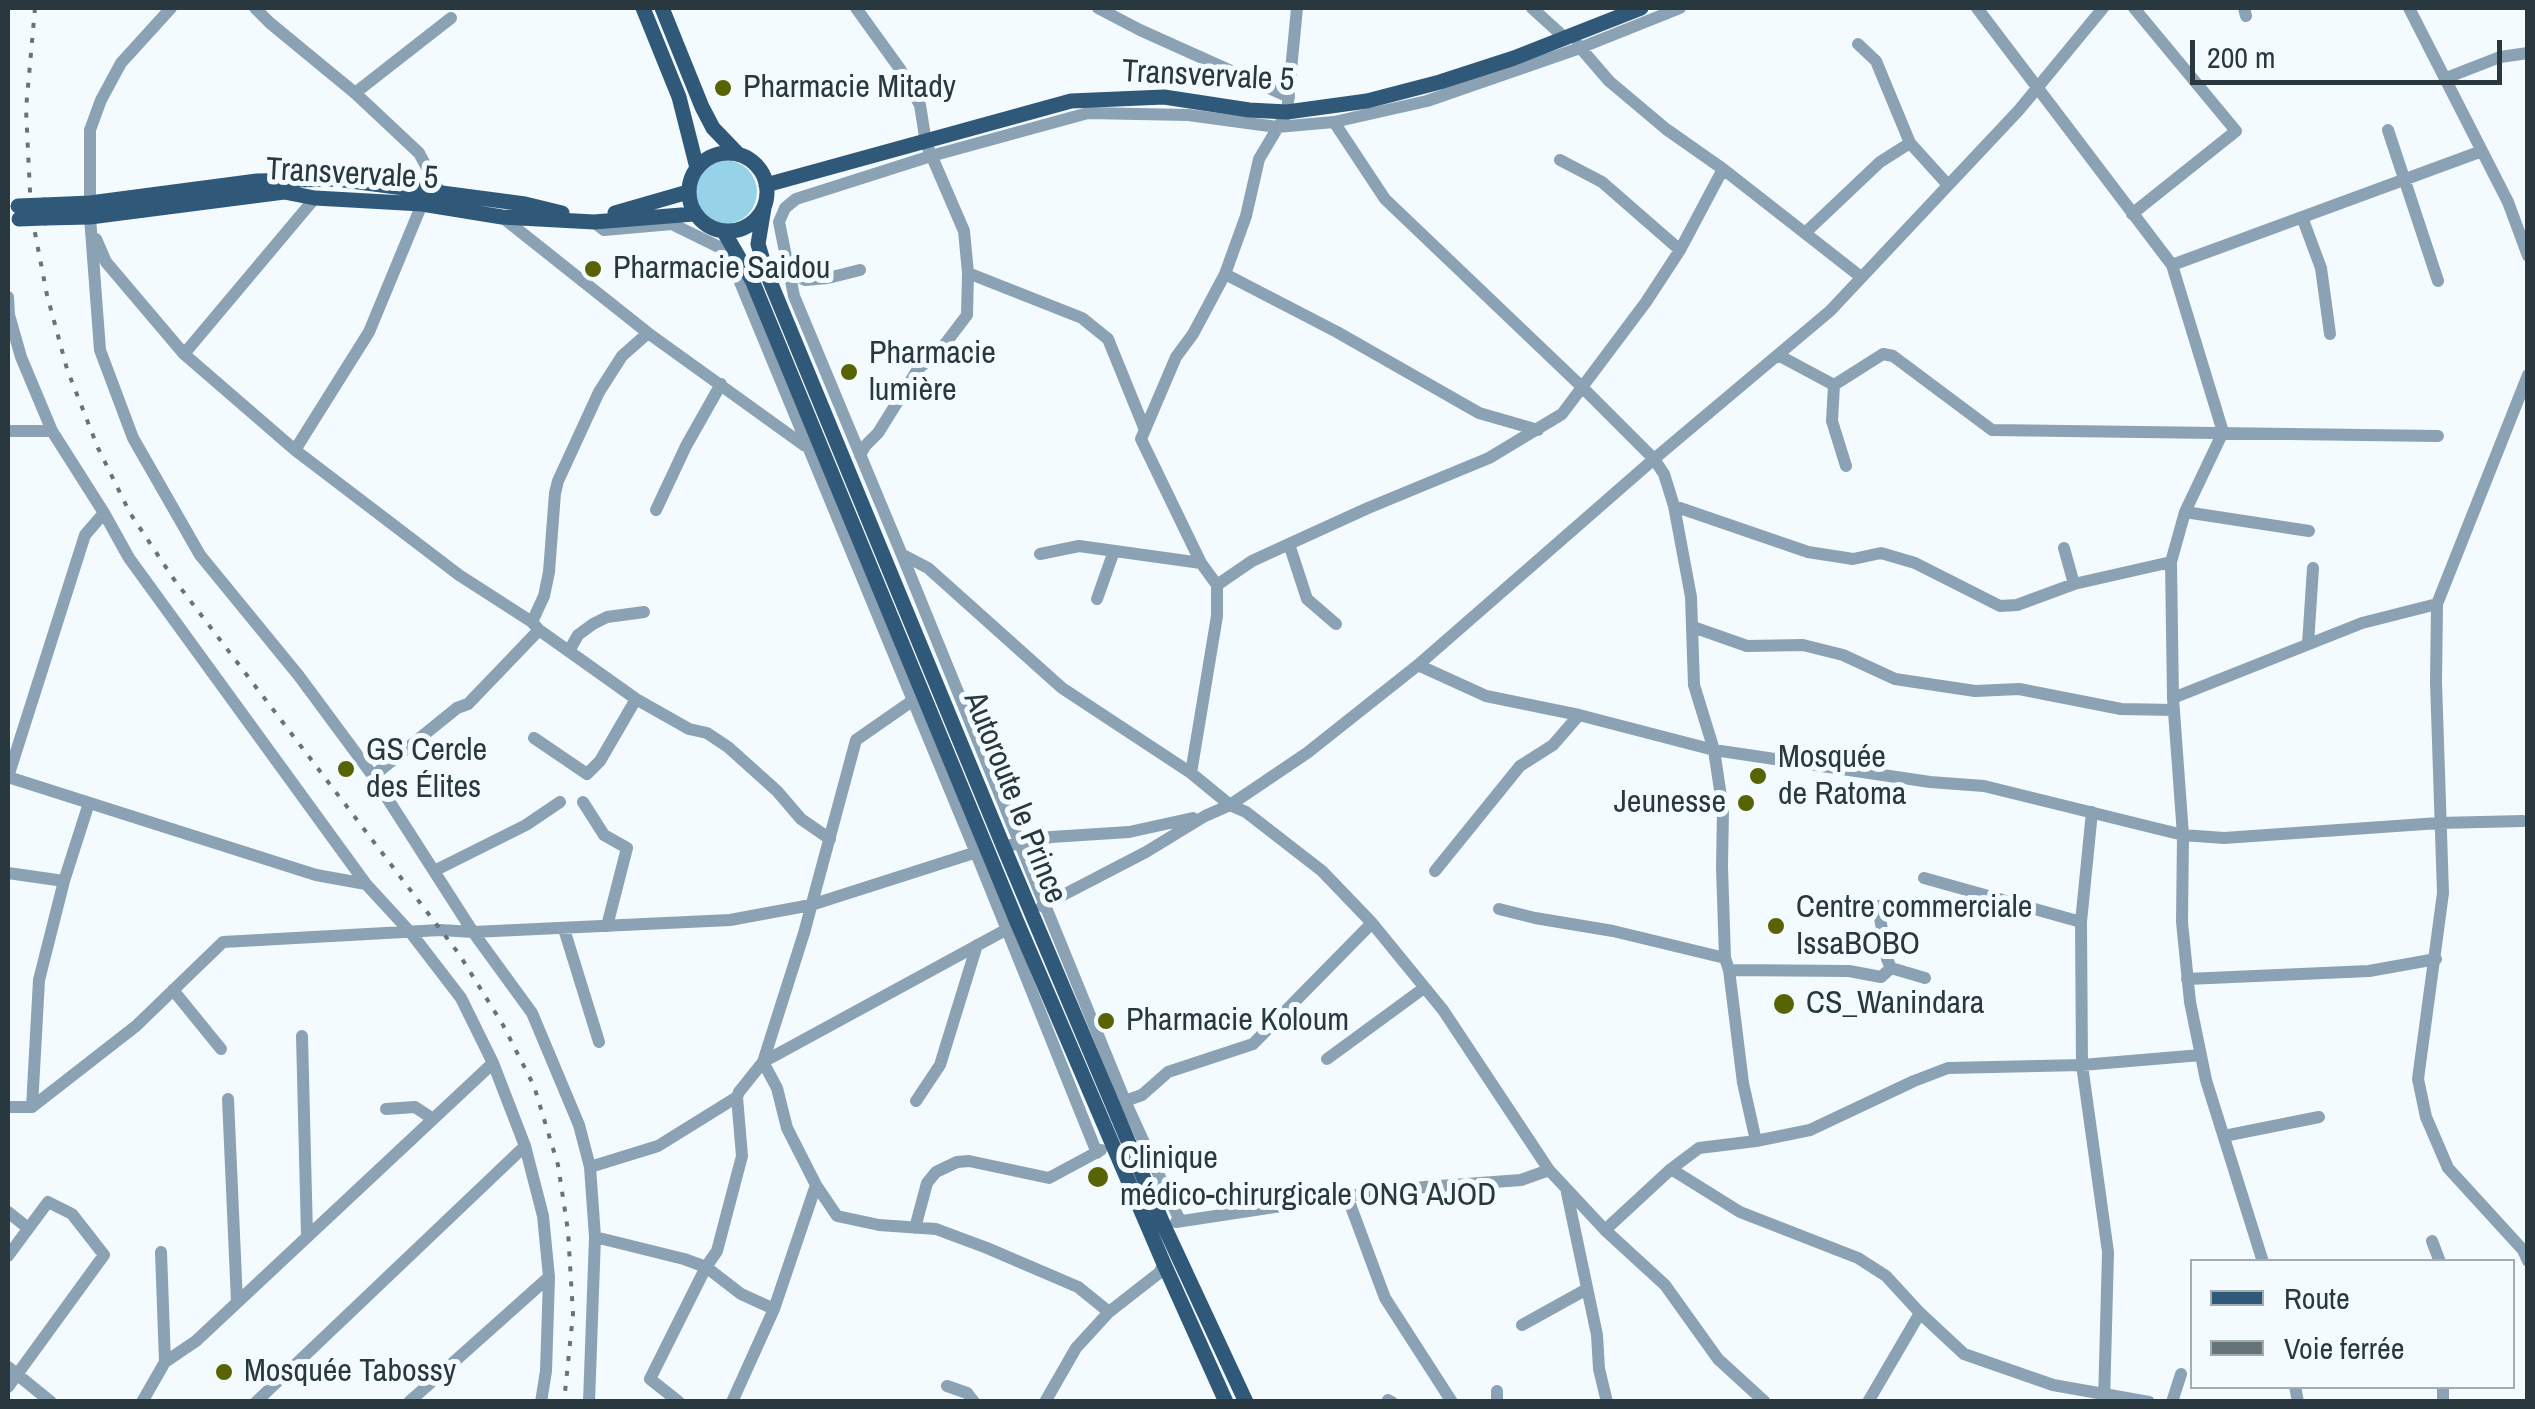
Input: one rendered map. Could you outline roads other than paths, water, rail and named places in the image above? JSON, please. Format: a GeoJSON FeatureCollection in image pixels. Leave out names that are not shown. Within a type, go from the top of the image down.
{"type":"FeatureCollection","features":[{"type":"Feature","properties":{"kind":"main road"},"geometry":{"type":"LineString","coordinates":[[643,8],[678,97],[697,168]]}},
{"type":"Feature","properties":{"kind":"main road"},"geometry":{"type":"LineString","coordinates":[[662,8],[713,128],[738,154],[757,166],[766,185],[764,208],[757,218],[748,226],[724,232],[702,223],[694,214],[688,192],[690,179],[697,168],[716,154],[738,154]]}},
{"type":"Feature","properties":{"kind":"main road","name":"Transvervale 5"},"geometry":{"type":"LineString","coordinates":[[766,185],[928,149],[1070,101],[1164,97],[1250,110],[1367,100],[1440,82],[1573,40],[1641,8]]}},
{"type":"Feature","properties":{"kind":"main road","name":"Transvervale 5"},"geometry":{"type":"LineString","coordinates":[[90,210],[258,181],[336,179],[525,204],[566,214],[616,213],[688,192]]}},
{"type":"Feature","properties":{"kind":"main road","name":"Transvervale 5"},"geometry":{"type":"LineString","coordinates":[[13,213],[284,192],[314,198],[422,204],[502,217],[594,222],[694,214]]}},
{"type":"Feature","properties":{"kind":"main road","name":"Autoroute le Prince"},"geometry":{"type":"LineString","coordinates":[[764,208],[758,244],[767,274],[826,393],[1246,1402]]}},
{"type":"Feature","properties":{"kind":"main road","name":"Autoroute le Prince"},"geometry":{"type":"LineString","coordinates":[[724,232],[752,280],[757,309],[1012,926],[1226,1402]]}},
{"type":"Feature","properties":{"kind":"street"},"geometry":{"type":"LineString","coordinates":[[171,8],[120,63],[90,130],[90,210],[100,350],[133,438],[200,555],[374,776],[473,932],[532,1013],[578,1125],[590,1168],[595,1238],[589,1402]]}},
{"type":"Feature","properties":{"kind":"street"},"geometry":{"type":"LineString","coordinates":[[255,8],[419,153],[441,194]]}},
{"type":"Feature","properties":{"kind":"street"},"geometry":{"type":"LineString","coordinates":[[856,8],[900,69],[920,106],[928,149],[964,231],[968,273],[967,315],[942,348],[918,369],[860,455]]}},
{"type":"Feature","properties":{"kind":"street"},"geometry":{"type":"LineString","coordinates":[[1098,8],[1288,104]]}},
{"type":"Feature","properties":{"kind":"street"},"geometry":{"type":"LineString","coordinates":[[1191,773],[1218,616],[1217,585],[1200,563],[1141,439],[1176,358],[1225,274],[1246,216],[1259,159],[1288,104],[1297,8]]}},
{"type":"Feature","properties":{"kind":"street"},"geometry":{"type":"LineString","coordinates":[[1532,8],[1573,40],[1609,81],[1652,117],[1862,277]]}},
{"type":"Feature","properties":{"kind":"street"},"geometry":{"type":"LineString","coordinates":[[1680,8],[1573,40],[1427,101],[1334,122],[1277,127],[1188,115],[1088,113],[928,149],[796,199],[784,208],[779,222],[794,296],[826,393],[860,455],[894,557],[928,568],[1062,688],[1191,773],[1322,871],[1372,923],[1442,1010],[1549,1170],[1605,1230],[1665,1285],[1718,1359],[1766,1402]]}},
{"type":"Feature","properties":{"kind":"street"},"geometry":{"type":"LineString","coordinates":[[1976,8],[2172,265],[2223,432],[2185,512],[2171,562],[2174,704],[2183,835],[2182,922],[2187,979],[2201,1055],[2262,1259]]}},
{"type":"Feature","properties":{"kind":"street"},"geometry":{"type":"LineString","coordinates":[[1549,1170],[1521,1180],[1348,1196],[1172,1223],[1125,1101],[1038,908],[1230,805],[1307,753],[1418,665],[1830,311],[2038,87],[2103,8]]}},
{"type":"Feature","properties":{"kind":"street"},"geometry":{"type":"LineString","coordinates":[[2132,214],[2236,131],[2134,8]]}},
{"type":"Feature","properties":{"kind":"street"},"geometry":{"type":"LineString","coordinates":[[2410,8],[2508,202],[2528,256]]}},
{"type":"Feature","properties":{"kind":"street"},"geometry":{"type":"LineString","coordinates":[[355,93],[451,18]]}},
{"type":"Feature","properties":{"kind":"street"},"geometry":{"type":"LineString","coordinates":[[1858,44],[1876,60],[1910,143],[1948,185]]}},
{"type":"Feature","properties":{"kind":"street"},"geometry":{"type":"LineString","coordinates":[[2446,78],[2500,57],[2528,53]]}},
{"type":"Feature","properties":{"kind":"street"},"geometry":{"type":"LineString","coordinates":[[1334,122],[1385,199],[1582,387],[1654,459],[1664,474],[1691,597],[1694,685],[1714,750],[1723,810],[1727,964],[1743,1082],[1756,1141]]}},
{"type":"Feature","properties":{"kind":"street"},"geometry":{"type":"LineString","coordinates":[[2388,130],[2438,281]]}},
{"type":"Feature","properties":{"kind":"street"},"geometry":{"type":"LineString","coordinates":[[1805,233],[1880,162],[1910,143]]}},
{"type":"Feature","properties":{"kind":"street"},"geometry":{"type":"LineString","coordinates":[[2172,265],[2482,151]]}},
{"type":"Feature","properties":{"kind":"street"},"geometry":{"type":"LineString","coordinates":[[1560,160],[1602,182],[1680,250]]}},
{"type":"Feature","properties":{"kind":"street"},"geometry":{"type":"LineString","coordinates":[[1217,585],[1252,561],[1488,458],[1562,414],[1646,302],[1680,250],[1723,169]]}},
{"type":"Feature","properties":{"kind":"street"},"geometry":{"type":"LineString","coordinates":[[184,354],[314,198]]}},
{"type":"Feature","properties":{"kind":"street"},"geometry":{"type":"LineString","coordinates":[[295,450],[369,332],[422,204]]}},
{"type":"Feature","properties":{"kind":"street"},"geometry":{"type":"LineString","coordinates":[[90,210],[106,262],[184,354],[295,450],[460,575],[636,699],[689,729],[707,733],[728,748],[777,791],[801,819],[830,838]]}},
{"type":"Feature","properties":{"kind":"street"},"geometry":{"type":"LineString","coordinates":[[502,217],[648,333],[807,448]]}},
{"type":"Feature","properties":{"kind":"street"},"geometry":{"type":"LineString","coordinates":[[2302,217],[2320,268],[2330,334]]}},
{"type":"Feature","properties":{"kind":"street"},"geometry":{"type":"LineString","coordinates":[[8,1107],[32,1106],[136,1026],[223,942],[730,920],[811,905],[981,851],[912,701],[807,448],[757,309],[723,248],[672,224],[604,230],[594,222]]}},
{"type":"Feature","properties":{"kind":"street"},"geometry":{"type":"LineString","coordinates":[[789,272],[805,280],[860,270]]}},
{"type":"Feature","properties":{"kind":"street"},"geometry":{"type":"LineString","coordinates":[[968,273],[1082,318],[1108,339],[1145,430]]}},
{"type":"Feature","properties":{"kind":"street"},"geometry":{"type":"LineString","coordinates":[[1225,274],[1480,413],[1538,430]]}},
{"type":"Feature","properties":{"kind":"street"},"geometry":{"type":"LineString","coordinates":[[8,298],[14,358],[52,431],[128,558],[366,884],[412,933],[461,998],[494,1063],[526,1146],[543,1216],[549,1277],[546,1371],[541,1402]]}},
{"type":"Feature","properties":{"kind":"street"},"geometry":{"type":"LineString","coordinates":[[374,776],[457,708],[468,704],[535,626],[548,572],[558,481],[599,392],[622,356],[648,333]]}},
{"type":"Feature","properties":{"kind":"street"},"geometry":{"type":"LineString","coordinates":[[1834,384],[1883,354],[1893,356],[1992,430],[2438,436]]}},
{"type":"Feature","properties":{"kind":"street"},"geometry":{"type":"LineString","coordinates":[[1778,355],[1834,384]]}},
{"type":"Feature","properties":{"kind":"street"},"geometry":{"type":"LineString","coordinates":[[2528,375],[2437,604],[2443,892],[2418,1079],[2426,1117],[2448,1168],[2524,1250],[2528,1261]]}},
{"type":"Feature","properties":{"kind":"street"},"geometry":{"type":"LineString","coordinates":[[656,510],[720,384]]}},
{"type":"Feature","properties":{"kind":"street"},"geometry":{"type":"LineString","coordinates":[[1834,384],[1832,420],[1846,466]]}},
{"type":"Feature","properties":{"kind":"street"},"geometry":{"type":"LineString","coordinates":[[8,430],[52,431]]}},
{"type":"Feature","properties":{"kind":"street"},"geometry":{"type":"LineString","coordinates":[[1674,506],[1808,552],[1853,560],[1881,553],[1915,563],[2000,606],[2017,605],[2074,584],[2171,562]]}},
{"type":"Feature","properties":{"kind":"street"},"geometry":{"type":"LineString","coordinates":[[2185,512],[2309,532]]}},
{"type":"Feature","properties":{"kind":"street"},"geometry":{"type":"LineString","coordinates":[[104,513],[85,534],[8,777],[316,875],[366,884]]}},
{"type":"Feature","properties":{"kind":"street"},"geometry":{"type":"LineString","coordinates":[[1289,544],[1307,599],[1336,624]]}},
{"type":"Feature","properties":{"kind":"street"},"geometry":{"type":"LineString","coordinates":[[1040,554],[1080,546],[1200,563]]}},
{"type":"Feature","properties":{"kind":"street"},"geometry":{"type":"LineString","coordinates":[[2064,548],[2074,584]]}},
{"type":"Feature","properties":{"kind":"street"},"geometry":{"type":"LineString","coordinates":[[1097,599],[1114,551]]}},
{"type":"Feature","properties":{"kind":"street"},"geometry":{"type":"LineString","coordinates":[[2308,644],[2312,568]]}},
{"type":"Feature","properties":{"kind":"street"},"geometry":{"type":"LineString","coordinates":[[1693,628],[1747,646],[1803,644],[1843,655],[1895,680],[1976,691],[2019,689],[2121,708],[2174,704],[2362,622],[2437,604]]}},
{"type":"Feature","properties":{"kind":"street"},"geometry":{"type":"LineString","coordinates":[[569,650],[578,635],[593,624],[607,617],[644,612]]}},
{"type":"Feature","properties":{"kind":"street"},"geometry":{"type":"LineString","coordinates":[[1418,665],[1486,696],[1714,750],[1846,771],[1984,786],[2183,835],[2224,838],[2523,821]]}},
{"type":"Feature","properties":{"kind":"street"},"geometry":{"type":"LineString","coordinates":[[534,738],[586,774],[600,761],[636,699]]}},
{"type":"Feature","properties":{"kind":"street"},"geometry":{"type":"LineString","coordinates":[[912,701],[856,740],[764,1062],[777,1088],[786,1128],[816,1186],[837,1216],[936,1230],[988,1248],[1078,1286],[1109,1312]]}},
{"type":"Feature","properties":{"kind":"street"},"geometry":{"type":"LineString","coordinates":[[1435,871],[1520,766],[1553,744],[1579,715]]}},
{"type":"Feature","properties":{"kind":"street"},"geometry":{"type":"LineString","coordinates":[[434,870],[526,825],[560,802]]}},
{"type":"Feature","properties":{"kind":"street"},"geometry":{"type":"LineString","coordinates":[[583,802],[604,836],[627,848],[607,926]]}},
{"type":"Feature","properties":{"kind":"street"},"geometry":{"type":"LineString","coordinates":[[32,1106],[39,980],[89,803]]}},
{"type":"Feature","properties":{"kind":"street"},"geometry":{"type":"LineString","coordinates":[[2092,812],[2081,922],[2082,1064],[2108,1252],[2104,1397]]}},
{"type":"Feature","properties":{"kind":"street"},"geometry":{"type":"LineString","coordinates":[[1011,845],[1050,837],[1129,832],[1205,816]]}},
{"type":"Feature","properties":{"kind":"street"},"geometry":{"type":"LineString","coordinates":[[8,872],[64,881]]}},
{"type":"Feature","properties":{"kind":"street"},"geometry":{"type":"LineString","coordinates":[[1924,878],[2081,922]]}},
{"type":"Feature","properties":{"kind":"street"},"geometry":{"type":"LineString","coordinates":[[1878,906],[1891,968],[1925,978]]}},
{"type":"Feature","properties":{"kind":"street"},"geometry":{"type":"LineString","coordinates":[[1499,909],[1613,931],[1727,964],[1849,971],[1881,977],[1891,968]]}},
{"type":"Feature","properties":{"kind":"street"},"geometry":{"type":"LineString","coordinates":[[1125,1101],[1142,1094],[1168,1072],[1253,1044],[1372,923]]}},
{"type":"Feature","properties":{"kind":"street"},"geometry":{"type":"LineString","coordinates":[[679,1402],[650,1379],[716,1251],[742,1156],[737,1098],[764,1062],[1012,926],[1097,1153]]}},
{"type":"Feature","properties":{"kind":"street"},"geometry":{"type":"LineString","coordinates":[[564,929],[599,1042]]}},
{"type":"Feature","properties":{"kind":"street"},"geometry":{"type":"LineString","coordinates":[[916,1101],[940,1065],[976,945]]}},
{"type":"Feature","properties":{"kind":"street"},"geometry":{"type":"LineString","coordinates":[[2187,979],[2370,970],[2436,959]]}},
{"type":"Feature","properties":{"kind":"street"},"geometry":{"type":"LineString","coordinates":[[1327,1059],[1424,988]]}},
{"type":"Feature","properties":{"kind":"street"},"geometry":{"type":"LineString","coordinates":[[174,990],[222,1049]]}},
{"type":"Feature","properties":{"kind":"street"},"geometry":{"type":"LineString","coordinates":[[302,1036],[307,1235]]}},
{"type":"Feature","properties":{"kind":"street"},"geometry":{"type":"LineString","coordinates":[[1605,1230],[1699,1148],[1810,1130],[1948,1068],[2201,1055]]}},
{"type":"Feature","properties":{"kind":"street"},"geometry":{"type":"LineString","coordinates":[[142,1402],[165,1362],[196,1341],[494,1063]]}},
{"type":"Feature","properties":{"kind":"street"},"geometry":{"type":"LineString","coordinates":[[228,1098],[237,1302]]}},
{"type":"Feature","properties":{"kind":"street"},"geometry":{"type":"LineString","coordinates":[[590,1168],[658,1146],[737,1098]]}},
{"type":"Feature","properties":{"kind":"street"},"geometry":{"type":"LineString","coordinates":[[386,1109],[415,1107],[432,1120]]}},
{"type":"Feature","properties":{"kind":"street"},"geometry":{"type":"LineString","coordinates":[[2224,1136],[2319,1117]]}},
{"type":"Feature","properties":{"kind":"street"},"geometry":{"type":"LineString","coordinates":[[915,1228],[927,1183],[936,1172],[957,1162],[969,1161],[1048,1178],[1112,1143]]}},
{"type":"Feature","properties":{"kind":"street"},"geometry":{"type":"LineString","coordinates":[[256,1401],[526,1146]]}},
{"type":"Feature","properties":{"kind":"street"},"geometry":{"type":"LineString","coordinates":[[1671,1169],[1740,1212],[1858,1258],[1886,1276],[1964,1354],[2054,1386],[2149,1402]]}},
{"type":"Feature","properties":{"kind":"street"},"geometry":{"type":"LineString","coordinates":[[732,1402],[774,1309],[816,1186]]}},
{"type":"Feature","properties":{"kind":"street"},"geometry":{"type":"LineString","coordinates":[[1566,1190],[1607,1402]]}},
{"type":"Feature","properties":{"kind":"street"},"geometry":{"type":"LineString","coordinates":[[1348,1196],[1385,1298],[1452,1402]]}},
{"type":"Feature","properties":{"kind":"street"},"geometry":{"type":"LineString","coordinates":[[8,1256],[48,1202],[72,1214],[104,1255],[12,1371],[8,1387]]}},
{"type":"Feature","properties":{"kind":"street"},"geometry":{"type":"LineString","coordinates":[[8,1212],[28,1228]]}},
{"type":"Feature","properties":{"kind":"street"},"geometry":{"type":"LineString","coordinates":[[595,1238],[684,1259],[774,1309]]}},
{"type":"Feature","properties":{"kind":"street"},"geometry":{"type":"LineString","coordinates":[[2432,1240],[2439,1259]]}},
{"type":"Feature","properties":{"kind":"street"},"geometry":{"type":"LineString","coordinates":[[161,1252],[165,1362]]}},
{"type":"Feature","properties":{"kind":"street"},"geometry":{"type":"LineString","coordinates":[[1044,1402],[1076,1348],[1109,1312],[1159,1273],[1164,1264]]}},
{"type":"Feature","properties":{"kind":"street"},"geometry":{"type":"LineString","coordinates":[[409,1402],[549,1277]]}},
{"type":"Feature","properties":{"kind":"street"},"geometry":{"type":"LineString","coordinates":[[1522,1325],[1587,1290]]}},
{"type":"Feature","properties":{"kind":"street"},"geometry":{"type":"LineString","coordinates":[[1868,1402],[1920,1313]]}},
{"type":"Feature","properties":{"kind":"street"},"geometry":{"type":"LineString","coordinates":[[12,1371],[51,1402]]}},
{"type":"Feature","properties":{"kind":"street"},"geometry":{"type":"LineString","coordinates":[[2172,1402],[2181,1374]]}},
{"type":"Feature","properties":{"kind":"street"},"geometry":{"type":"LineString","coordinates":[[946,1386],[967,1393],[974,1402]]}},
{"type":"Feature","properties":{"kind":"railway"},"geometry":{"type":"LineString","coordinates":[[35,8],[26,109],[31,212],[67,369],[98,448],[130,513],[173,578],[459,954],[503,1025],[534,1086],[558,1165],[568,1231],[573,1314],[564,1402]]}},
{"type":"Feature","properties":{"kind":"place","name":"Pharmacie Mitady"},"geometry":{"type":"Point","coordinates":[723,88]}},
{"type":"Feature","properties":{"kind":"place","name":"Pharmacie Saidou"},"geometry":{"type":"Point","coordinates":[593,269]}},
{"type":"Feature","properties":{"kind":"place","name":"Pharmacie lumière"},"geometry":{"type":"Point","coordinates":[849,372]}},
{"type":"Feature","properties":{"kind":"place","name":"GS Cercle des Élites"},"geometry":{"type":"Point","coordinates":[346,769]}},
{"type":"Feature","properties":{"kind":"place","name":"Mosquée de Ratoma"},"geometry":{"type":"Point","coordinates":[1758,776]}},
{"type":"Feature","properties":{"kind":"place","name":"Jeunesse"},"geometry":{"type":"Point","coordinates":[1746,803]}},
{"type":"Feature","properties":{"kind":"place","name":"Centre commerciale IssaBOBO"},"geometry":{"type":"Point","coordinates":[1776,926]}},
{"type":"Feature","properties":{"kind":"place","name":"CS_Wanindara"},"geometry":{"type":"Point","coordinates":[1784,1004]}},
{"type":"Feature","properties":{"kind":"place","name":"Pharmacie Koloum"},"geometry":{"type":"Point","coordinates":[1106,1021]}},
{"type":"Feature","properties":{"kind":"place","name":"Clinique médico-chirurgicale ONG AJOD"},"geometry":{"type":"Point","coordinates":[1098,1177]}},
{"type":"Feature","properties":{"kind":"place","name":"Mosquée Tabossy"},"geometry":{"type":"Point","coordinates":[224,1372]}}]}
